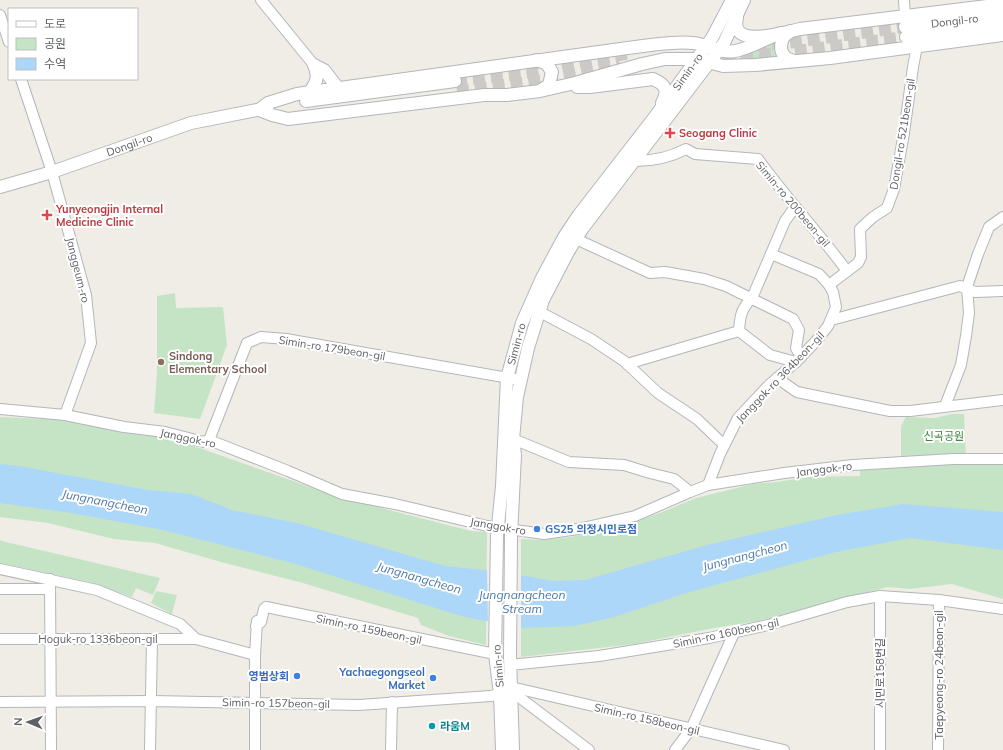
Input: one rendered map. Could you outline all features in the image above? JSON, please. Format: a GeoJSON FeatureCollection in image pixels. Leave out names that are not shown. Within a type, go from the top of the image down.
{"type":"FeatureCollection","features":[{"type":"Feature","properties":{"kind":"street"},"geometry":{"type":"LineString","coordinates":[[261,0],[314,65],[318,74],[316,83],[310,92]]}},
{"type":"Feature","properties":{"kind":"street","name":"Simin-ro"},"geometry":{"type":"LineString","coordinates":[[508,691],[495,654],[497,532],[502,486],[507,378],[522,323],[555,253],[578,216],[654,118],[697,59],[718,29],[732,0]]}},
{"type":"Feature","properties":{"kind":"street"},"geometry":{"type":"LineString","coordinates":[[904,0],[906,26]]}},
{"type":"Feature","properties":{"kind":"street"},"geometry":{"type":"LineString","coordinates":[[742,5],[736,25],[737,30],[741,34],[753,36],[787,32],[906,26],[1003,4]]}},
{"type":"Feature","properties":{"kind":"street","name":"Simin-ro"},"geometry":{"type":"LineString","coordinates":[[502,750],[507,737],[510,661],[515,455],[513,439],[520,380],[543,300],[576,239],[719,50],[727,38],[742,5]]}},
{"type":"Feature","properties":{"kind":"street"},"geometry":{"type":"LineString","coordinates":[[0,15],[8,39]]}},
{"type":"Feature","properties":{"kind":"street","name":"Dongil-ro"},"geometry":{"type":"LineString","coordinates":[[906,26],[1003,15]]}},
{"type":"Feature","properties":{"kind":"street","name":"Dongil-ro"},"geometry":{"type":"LineString","coordinates":[[906,26],[1003,25]]}},
{"type":"Feature","properties":{"kind":"street"},"geometry":{"type":"LineString","coordinates":[[654,118],[666,92],[665,88],[661,84],[653,79],[507,95],[477,95],[288,119],[260,110],[268,102],[288,96],[310,92],[536,60],[670,43],[692,42],[719,50],[732,52],[787,32]]}},
{"type":"Feature","properties":{"kind":"street"},"geometry":{"type":"LineString","coordinates":[[787,32],[784,36],[781,48],[783,55],[785,58],[796,61]]}},
{"type":"Feature","properties":{"kind":"street"},"geometry":{"type":"LineString","coordinates":[[540,91],[575,83],[653,61],[673,58],[697,59],[723,66],[734,66],[796,61],[1003,35]]}},
{"type":"Feature","properties":{"kind":"street","name":"Dongil-ro 521beon-gil"},"geometry":{"type":"LineString","coordinates":[[847,272],[858,263],[861,257],[860,229],[873,217],[888,208],[894,189],[904,133],[913,66],[918,46]]}},
{"type":"Feature","properties":{"kind":"street"},"geometry":{"type":"LineString","coordinates":[[536,60],[547,64],[552,72],[549,85],[540,91]]}},
{"type":"Feature","properties":{"kind":"street"},"geometry":{"type":"LineString","coordinates":[[314,65],[324,70],[338,88]]}},
{"type":"Feature","properties":{"kind":"street","name":"Janggeum-ro"},"geometry":{"type":"LineString","coordinates":[[21,80],[52,172],[86,295],[91,343],[65,415]]}},
{"type":"Feature","properties":{"kind":"street","name":"Dongil-ro"},"geometry":{"type":"LineString","coordinates":[[0,187],[52,172],[191,123],[260,110],[287,113],[456,86]]}},
{"type":"Feature","properties":{"kind":"street","name":"Simin-ro 200beon-gil"},"geometry":{"type":"LineString","coordinates":[[635,161],[650,161],[663,158],[686,148],[695,154],[758,159],[769,175],[847,272]]}},
{"type":"Feature","properties":{"kind":"street"},"geometry":{"type":"LineString","coordinates":[[740,331],[742,311],[745,305],[752,298],[785,221],[795,207]]}},
{"type":"Feature","properties":{"kind":"street"},"geometry":{"type":"LineString","coordinates":[[945,406],[960,365],[966,336],[969,313],[967,287],[989,227],[1003,217]]}},
{"type":"Feature","properties":{"kind":"street"},"geometry":{"type":"LineString","coordinates":[[576,239],[650,274],[665,272],[704,278],[726,286],[794,319],[800,330],[796,348],[799,359],[770,355],[740,331]]}},
{"type":"Feature","properties":{"kind":"street","name":"Janggok-ro 364beon-gil"},"geometry":{"type":"LineString","coordinates":[[708,485],[724,445],[738,418],[817,340],[828,326],[836,307],[833,292],[819,274],[771,254]]}},
{"type":"Feature","properties":{"kind":"street"},"geometry":{"type":"LineString","coordinates":[[829,285],[847,272]]}},
{"type":"Feature","properties":{"kind":"street"},"geometry":{"type":"LineString","coordinates":[[831,320],[960,286],[967,287],[975,292],[1003,291]]}},
{"type":"Feature","properties":{"kind":"street"},"geometry":{"type":"LineString","coordinates":[[540,312],[591,339],[627,364],[658,393],[697,419],[724,445]]}},
{"type":"Feature","properties":{"kind":"street"},"geometry":{"type":"LineString","coordinates":[[627,364],[740,331]]}},
{"type":"Feature","properties":{"kind":"street","name":"Simin-ro 179beon-gil"},"geometry":{"type":"LineString","coordinates":[[209,440],[247,343],[261,337],[286,339],[520,380]]}},
{"type":"Feature","properties":{"kind":"street"},"geometry":{"type":"LineString","coordinates":[[777,378],[796,392],[890,412],[1003,400]]}},
{"type":"Feature","properties":{"kind":"street","name":"Janggok-ro"},"geometry":{"type":"LineString","coordinates":[[0,409],[65,415],[124,427],[165,432],[204,442],[209,440],[342,494],[395,504],[497,532],[512,533],[544,534],[578,529],[635,516],[708,485],[784,473],[853,465],[953,459],[1003,459]]}},
{"type":"Feature","properties":{"kind":"street"},"geometry":{"type":"LineString","coordinates":[[513,439],[569,462],[624,465],[650,474],[674,479],[690,492]]}},
{"type":"Feature","properties":{"kind":"street"},"geometry":{"type":"LineString","coordinates":[[0,569],[50,584],[97,590],[180,624],[196,639],[255,655],[255,750]]}},
{"type":"Feature","properties":{"kind":"street"},"geometry":{"type":"LineString","coordinates":[[0,589],[50,584]]}},
{"type":"Feature","properties":{"kind":"street"},"geometry":{"type":"LineString","coordinates":[[50,584],[51,750]]}},
{"type":"Feature","properties":{"kind":"street","name":"Simin-ro 160beon-gil"},"geometry":{"type":"LineString","coordinates":[[510,661],[599,656],[734,634],[810,614],[847,602],[880,596],[939,600],[1003,609]]}},
{"type":"Feature","properties":{"kind":"street","name":"시민로158번길"},"geometry":{"type":"LineString","coordinates":[[880,596],[880,750]]}},
{"type":"Feature","properties":{"kind":"street","name":"Taepyeong-ro 24beon-gil"},"geometry":{"type":"LineString","coordinates":[[938,750],[939,600]]}},
{"type":"Feature","properties":{"kind":"street","name":"Simin-ro 159beon-gil"},"geometry":{"type":"LineString","coordinates":[[255,655],[256,624],[261,622],[264,609],[266,607],[495,654]]}},
{"type":"Feature","properties":{"kind":"street"},"geometry":{"type":"LineString","coordinates":[[675,750],[691,729],[734,634]]}},
{"type":"Feature","properties":{"kind":"street","name":"Hoguk-ro 1336beon-gil"},"geometry":{"type":"LineString","coordinates":[[0,639],[196,639]]}},
{"type":"Feature","properties":{"kind":"street"},"geometry":{"type":"LineString","coordinates":[[150,750],[152,639]]}},
{"type":"Feature","properties":{"kind":"street"},"geometry":{"type":"LineString","coordinates":[[508,691],[589,750]]}},
{"type":"Feature","properties":{"kind":"street","name":"Simin-ro 158beon-gil"},"geometry":{"type":"LineString","coordinates":[[508,691],[691,729],[745,746],[784,750]]}},
{"type":"Feature","properties":{"kind":"street","name":"Simin-ro 157beon-gil"},"geometry":{"type":"LineString","coordinates":[[0,702],[152,701],[359,705],[491,696],[508,691]]}},
{"type":"Feature","properties":{"kind":"street"},"geometry":{"type":"LineString","coordinates":[[392,702],[392,750]]}},
{"type":"Feature","properties":{"kind":"street"},"geometry":{"type":"LineString","coordinates":[[495,750],[507,737],[516,750]]}},
{"type":"Feature","properties":{"kind":"street","name":"Simin-ro"},"geometry":{"type":"LineString","coordinates":[[507,737],[513,750]]}},
{"type":"Feature","properties":{"kind":"green space"},"geometry":{"type":"Polygon","coordinates":[[[777,39],[779,58],[740,59],[740,56],[777,39]]]}},
{"type":"Feature","properties":{"kind":"green space"},"geometry":{"type":"Polygon","coordinates":[[[175,293],[176,308],[223,307],[227,345],[200,419],[154,413],[157,372],[157,296],[175,293]]]}},
{"type":"Feature","properties":{"kind":"green space","name":"신곡공원"},"geometry":{"type":"Polygon","coordinates":[[[952,414],[964,414],[966,457],[901,456],[901,426],[906,417],[935,418],[952,414]]]}},
{"type":"Feature","properties":{"kind":"green space"},"geometry":{"type":"Polygon","coordinates":[[[0,417],[66,420],[87,425],[166,436],[338,497],[471,531],[487,532],[486,645],[449,636],[421,625],[418,618],[303,583],[155,543],[114,539],[48,523],[0,517],[0,417]]]}},
{"type":"Feature","properties":{"kind":"green space"},"geometry":{"type":"Polygon","coordinates":[[[957,463],[1003,463],[1003,599],[952,584],[910,589],[888,587],[759,621],[714,628],[634,644],[521,657],[521,539],[541,540],[571,537],[614,528],[660,513],[696,498],[753,484],[809,477],[860,476],[860,469],[957,463]]]}},
{"type":"Feature","properties":{"kind":"green space"},"geometry":{"type":"Polygon","coordinates":[[[0,540],[160,578],[153,595],[136,588],[132,597],[89,582],[0,563],[0,540]]]}},
{"type":"Feature","properties":{"kind":"green space"},"geometry":{"type":"Polygon","coordinates":[[[156,591],[177,595],[172,614],[151,603],[156,591]]]}},
{"type":"Feature","properties":{"kind":"water","name":"Jungnangcheon Stream"},"geometry":{"type":"Polygon","coordinates":[[[0,464],[19,466],[148,490],[191,494],[232,510],[297,523],[445,566],[503,572],[553,581],[585,580],[707,545],[837,515],[903,504],[1003,512],[1003,550],[910,538],[836,552],[686,593],[614,617],[574,626],[520,628],[461,616],[292,563],[163,530],[71,513],[0,503],[0,464]]]}},
{"type":"Feature","properties":{"kind":"pier"},"geometry":{"type":"Polygon","coordinates":[[[487,568],[521,573],[521,630],[488,623],[487,568]]]}},
{"type":"Feature","properties":{"kind":"tunnel"},"geometry":{"type":"LineString","coordinates":[[754,45],[788,43],[905,27]]}},
{"type":"Feature","properties":{"kind":"tunnel"},"geometry":{"type":"LineString","coordinates":[[723,56],[772,54],[906,37]]}},
{"type":"Feature","properties":{"kind":"tunnel"},"geometry":{"type":"LineString","coordinates":[[455,81],[543,71],[630,53]]}},
{"type":"Feature","properties":{"kind":"tunnel"},"geometry":{"type":"LineString","coordinates":[[457,91],[561,78],[620,65]]}},
{"type":"Feature","properties":{"kind":"place","name":"Seogang Clinic"},"geometry":{"type":"Point","coordinates":[670,133]}},
{"type":"Feature","properties":{"kind":"place","name":"Yunyeongjin Internal Medicine Clinic"},"geometry":{"type":"Point","coordinates":[47,215]}},
{"type":"Feature","properties":{"kind":"place","name":"Sindong Elementary School"},"geometry":{"type":"Point","coordinates":[161,362]}},
{"type":"Feature","properties":{"kind":"place","name":"GS25 의정시민로점"},"geometry":{"type":"Point","coordinates":[537,529]}},
{"type":"Feature","properties":{"kind":"place","name":"영범상회"},"geometry":{"type":"Point","coordinates":[297,676]}},
{"type":"Feature","properties":{"kind":"place","name":"Yachaegongseol Market"},"geometry":{"type":"Point","coordinates":[433,678]}},
{"type":"Feature","properties":{"kind":"place","name":"라움M"},"geometry":{"type":"Point","coordinates":[432,726]}},
{"type":"Feature","properties":{"kind":"water label","name":"Jungnangcheon"},"geometry":{"type":"Point","coordinates":[105,502]}},
{"type":"Feature","properties":{"kind":"water label","name":"Jungnangcheon"},"geometry":{"type":"Point","coordinates":[745,556]}},
{"type":"Feature","properties":{"kind":"water label","name":"Jungnangcheon"},"geometry":{"type":"Point","coordinates":[419,578]}}]}
